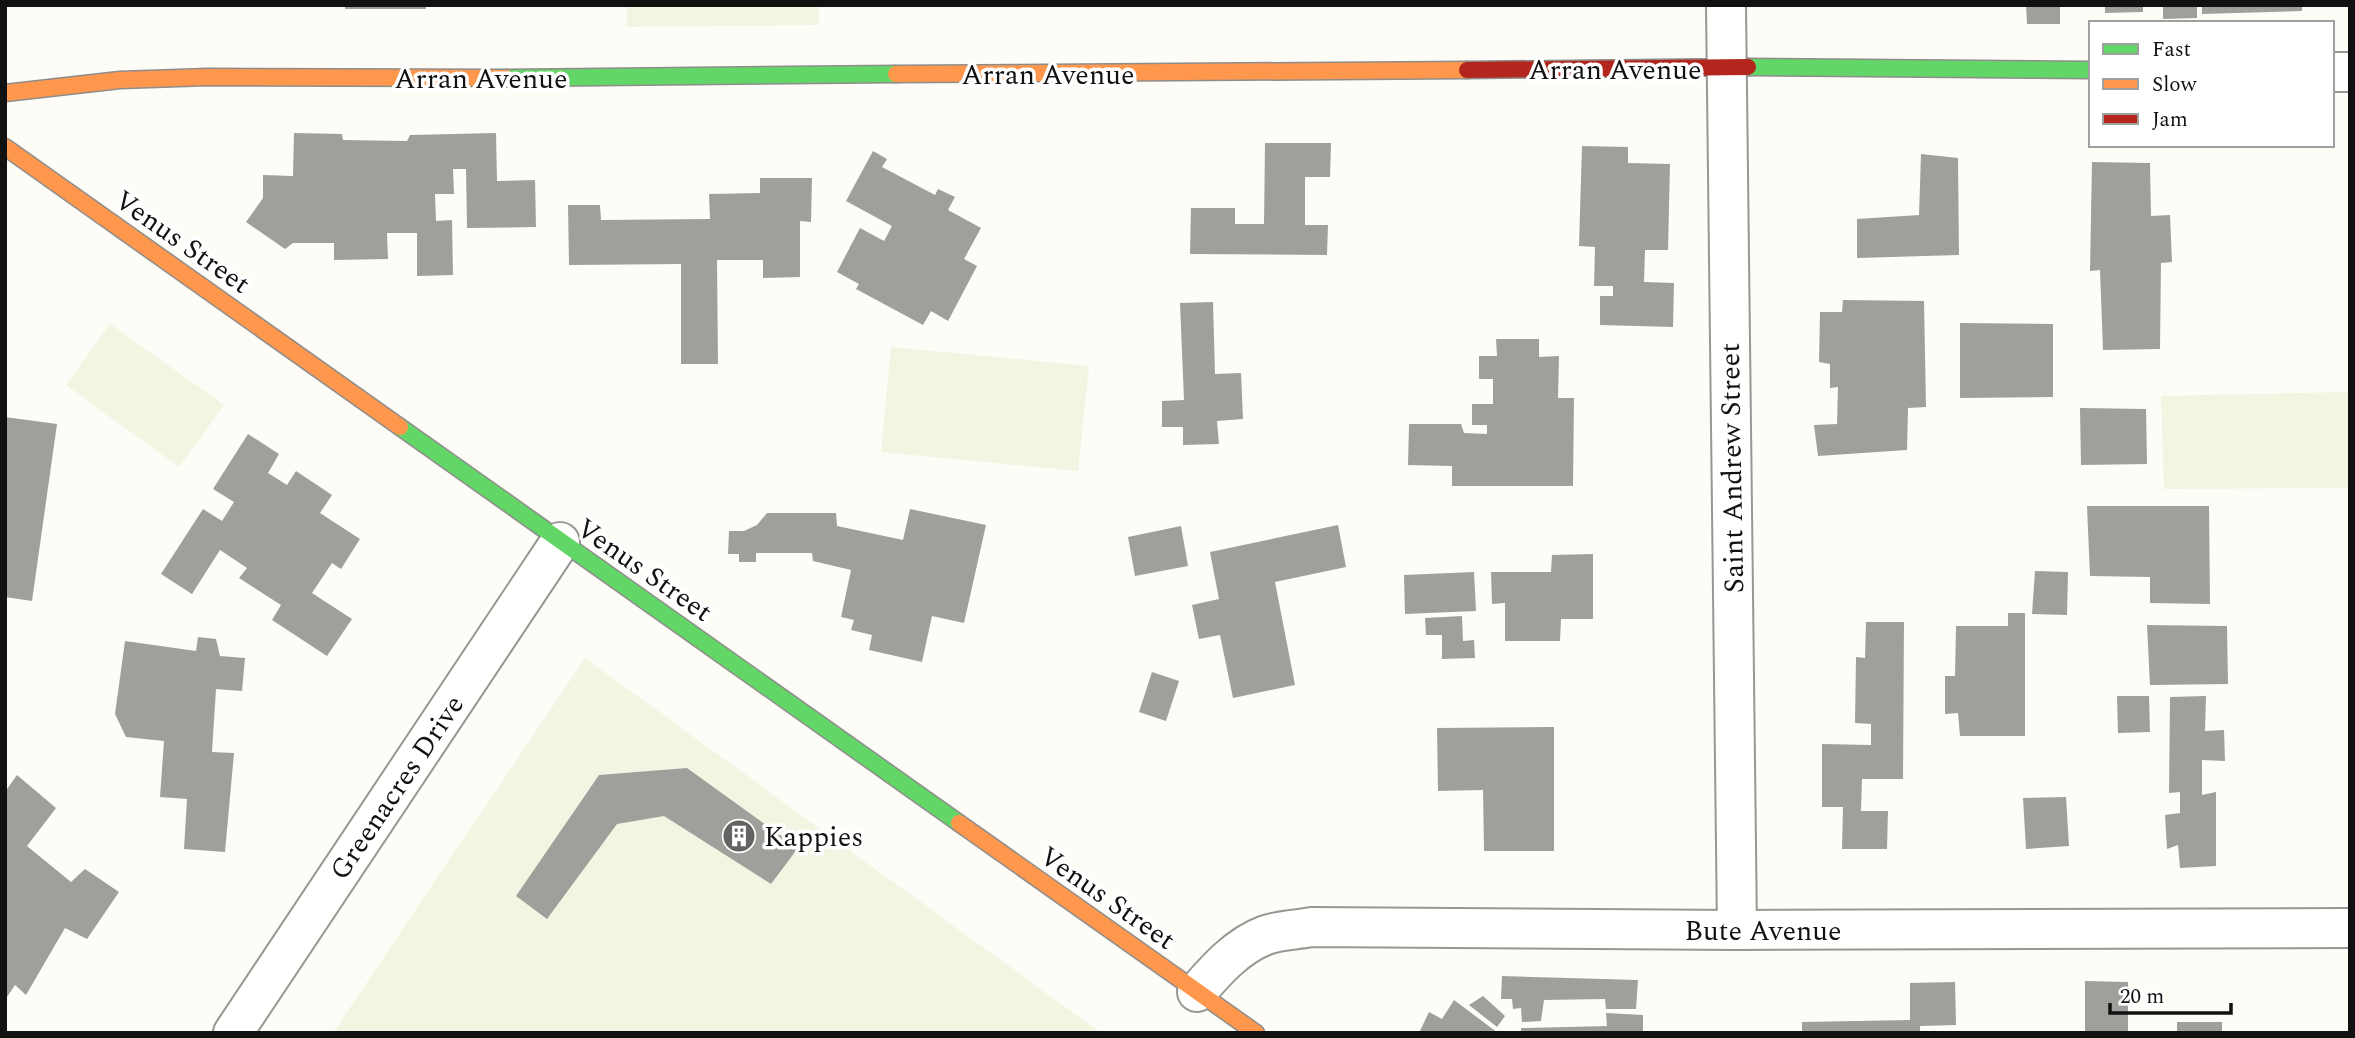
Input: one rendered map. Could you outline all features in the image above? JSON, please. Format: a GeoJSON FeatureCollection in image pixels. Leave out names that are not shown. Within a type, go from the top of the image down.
{"type":"FeatureCollection","features":[{"type":"Feature","properties":{"kind":"street","name":"Saint Andrew Street"},"geometry":{"type":"LineString","coordinates":[[1726,5],[1737,930]]}},
{"type":"Feature","properties":{"kind":"street","name":"Arran Avenue"},"geometry":{"type":"LineString","coordinates":[[5,93],[120,80],[208,77],[480,78],[1726,68],[2089,70]]}},
{"type":"Feature","properties":{"kind":"street","name":"Venus Street"},"geometry":{"type":"LineString","coordinates":[[5,147],[1256,1033]]}},
{"type":"Feature","properties":{"kind":"street","name":"Greenacres Drive"},"geometry":{"type":"LineString","coordinates":[[233,1033],[560,541]]}},
{"type":"Feature","properties":{"kind":"street","name":"Bute Avenue"},"geometry":{"type":"LineString","coordinates":[[1197,992],[1225,960],[1244,947],[1267,935],[1311,927],[1737,930],[2350,928]]}},
{"type":"Feature","properties":{"kind":"green space"},"geometry":{"type":"Polygon","coordinates":[[[627,5],[819,5],[819,25],[627,27],[627,5]]]}},
{"type":"Feature","properties":{"kind":"green space"},"geometry":{"type":"Polygon","coordinates":[[[110,324],[224,405],[179,467],[66,385],[110,324]]]}},
{"type":"Feature","properties":{"kind":"green space"},"geometry":{"type":"Polygon","coordinates":[[[891,347],[1089,366],[1078,471],[881,452],[891,347]]]}},
{"type":"Feature","properties":{"kind":"green space"},"geometry":{"type":"Polygon","coordinates":[[[2348,392],[2348,488],[2164,489],[2161,396],[2348,392]]]}},
{"type":"Feature","properties":{"kind":"green space"},"geometry":{"type":"Polygon","coordinates":[[[585,658],[1101,1033],[333,1033],[585,658]]]}},
{"type":"Feature","properties":{"kind":"building"},"geometry":{"type":"Polygon","coordinates":[[[345,5],[426,5],[426,9],[345,9],[345,5]]]}},
{"type":"Feature","properties":{"kind":"building"},"geometry":{"type":"Polygon","coordinates":[[[2026,5],[2060,5],[2060,24],[2027,24],[2026,5]]]}},
{"type":"Feature","properties":{"kind":"building"},"geometry":{"type":"Polygon","coordinates":[[[2105,5],[2143,5],[2143,12],[2105,13],[2105,5]]]}},
{"type":"Feature","properties":{"kind":"building"},"geometry":{"type":"Polygon","coordinates":[[[2163,5],[2197,5],[2197,18],[2163,19],[2163,5]]]}},
{"type":"Feature","properties":{"kind":"building"},"geometry":{"type":"Polygon","coordinates":[[[2202,5],[2302,5],[2302,11],[2202,14],[2202,5]]]}},
{"type":"Feature","properties":{"kind":"building"},"geometry":{"type":"Polygon","coordinates":[[[294,133],[342,134],[343,140],[407,141],[410,135],[496,133],[497,181],[535,180],[536,227],[467,228],[466,169],[453,169],[454,194],[435,194],[436,221],[452,220],[453,275],[417,276],[417,233],[387,233],[388,259],[334,260],[334,243],[293,243],[285,249],[246,222],[263,198],[263,175],[293,176],[294,133]]]}},
{"type":"Feature","properties":{"kind":"building"},"geometry":{"type":"Polygon","coordinates":[[[1265,143],[1331,143],[1330,177],[1305,177],[1305,225],[1328,225],[1327,255],[1190,254],[1191,208],[1235,208],[1235,224],[1264,224],[1265,143]]]}},
{"type":"Feature","properties":{"kind":"building"},"geometry":{"type":"Polygon","coordinates":[[[1582,146],[1628,147],[1628,163],[1670,164],[1668,250],[1645,250],[1644,282],[1674,283],[1673,327],[1600,325],[1600,296],[1613,296],[1613,286],[1594,286],[1595,247],[1579,246],[1582,146]]]}},
{"type":"Feature","properties":{"kind":"building"},"geometry":{"type":"Polygon","coordinates":[[[873,151],[887,159],[882,167],[935,195],[938,189],[955,197],[948,210],[981,228],[964,259],[977,266],[948,321],[931,311],[923,325],[856,289],[859,284],[837,272],[860,228],[884,241],[892,226],[846,201],[873,151]]]}},
{"type":"Feature","properties":{"kind":"building"},"geometry":{"type":"Polygon","coordinates":[[[1921,154],[1958,158],[1959,255],[1857,258],[1857,219],[1919,215],[1921,154]]]}},
{"type":"Feature","properties":{"kind":"building"},"geometry":{"type":"Polygon","coordinates":[[[2092,162],[2150,163],[2151,216],[2170,215],[2172,262],[2161,263],[2160,349],[2103,350],[2100,270],[2090,271],[2092,162]]]}},
{"type":"Feature","properties":{"kind":"building"},"geometry":{"type":"Polygon","coordinates":[[[760,178],[812,178],[811,222],[800,221],[800,277],[763,278],[763,260],[717,260],[718,364],[681,364],[681,264],[569,265],[568,205],[600,205],[601,220],[710,219],[709,194],[760,193],[760,178]]]}},
{"type":"Feature","properties":{"kind":"building"},"geometry":{"type":"Polygon","coordinates":[[[1843,300],[1924,301],[1926,407],[1908,408],[1907,450],[1818,456],[1814,425],[1837,424],[1838,387],[1830,388],[1830,364],[1819,362],[1820,312],[1842,312],[1843,300]]]}},
{"type":"Feature","properties":{"kind":"building"},"geometry":{"type":"Polygon","coordinates":[[[1213,302],[1215,374],[1241,373],[1243,419],[1217,421],[1219,444],[1183,445],[1183,427],[1162,427],[1162,401],[1184,400],[1180,303],[1213,302]]]}},
{"type":"Feature","properties":{"kind":"building"},"geometry":{"type":"Polygon","coordinates":[[[1960,323],[2053,324],[2053,397],[1960,398],[1960,323]]]}},
{"type":"Feature","properties":{"kind":"building"},"geometry":{"type":"Polygon","coordinates":[[[1496,339],[1539,339],[1539,357],[1559,356],[1558,398],[1574,398],[1573,486],[1452,486],[1452,466],[1408,465],[1409,424],[1461,424],[1464,433],[1487,434],[1487,425],[1472,425],[1472,404],[1493,404],[1493,379],[1479,379],[1479,356],[1497,356],[1496,339]]]}},
{"type":"Feature","properties":{"kind":"building"},"geometry":{"type":"Polygon","coordinates":[[[2080,408],[2146,409],[2147,464],[2081,465],[2080,408]]]}},
{"type":"Feature","properties":{"kind":"building"},"geometry":{"type":"Polygon","coordinates":[[[5,417],[57,424],[32,601],[5,597],[5,417]]]}},
{"type":"Feature","properties":{"kind":"building"},"geometry":{"type":"Polygon","coordinates":[[[248,434],[279,454],[268,473],[287,485],[296,471],[332,495],[320,513],[360,539],[341,569],[332,563],[312,593],[352,619],[327,656],[272,620],[281,605],[239,578],[247,568],[220,550],[192,594],[161,574],[203,509],[222,521],[234,502],[213,489],[248,434]]]}},
{"type":"Feature","properties":{"kind":"building"},"geometry":{"type":"Polygon","coordinates":[[[2087,506],[2209,506],[2210,604],[2150,603],[2150,577],[2090,576],[2087,506]]]}},
{"type":"Feature","properties":{"kind":"building"},"geometry":{"type":"Polygon","coordinates":[[[910,509],[986,525],[964,623],[932,616],[922,662],[869,650],[872,635],[851,630],[854,620],[841,617],[851,570],[813,561],[812,553],[756,553],[756,562],[739,562],[739,554],[728,554],[729,531],[744,531],[757,525],[767,513],[836,513],[837,526],[903,540],[910,509]]]}},
{"type":"Feature","properties":{"kind":"building"},"geometry":{"type":"Polygon","coordinates":[[[1338,525],[1346,567],[1275,582],[1295,685],[1233,698],[1220,635],[1199,639],[1192,605],[1219,599],[1210,552],[1338,525]]]}},
{"type":"Feature","properties":{"kind":"building"},"geometry":{"type":"Polygon","coordinates":[[[1181,526],[1188,566],[1135,576],[1128,537],[1181,526]]]}},
{"type":"Feature","properties":{"kind":"building"},"geometry":{"type":"Polygon","coordinates":[[[1593,554],[1593,619],[1561,619],[1560,641],[1505,641],[1505,603],[1492,604],[1491,572],[1551,572],[1552,555],[1593,554]]]}},
{"type":"Feature","properties":{"kind":"building"},"geometry":{"type":"Polygon","coordinates":[[[2035,571],[2068,572],[2067,615],[2032,614],[2035,571]]]}},
{"type":"Feature","properties":{"kind":"building"},"geometry":{"type":"Polygon","coordinates":[[[1474,572],[1476,611],[1405,614],[1404,575],[1474,572]]]}},
{"type":"Feature","properties":{"kind":"building"},"geometry":{"type":"Polygon","coordinates":[[[2008,613],[2025,613],[2025,736],[1960,736],[1958,713],[1945,714],[1945,676],[1955,676],[1956,626],[2008,626],[2008,613]]]}},
{"type":"Feature","properties":{"kind":"building"},"geometry":{"type":"Polygon","coordinates":[[[1462,616],[1463,641],[1474,640],[1475,658],[1442,659],[1442,635],[1426,635],[1425,618],[1462,616]]]}},
{"type":"Feature","properties":{"kind":"building"},"geometry":{"type":"Polygon","coordinates":[[[1866,622],[1904,622],[1903,779],[1862,779],[1861,811],[1888,811],[1887,849],[1842,849],[1843,807],[1822,807],[1822,744],[1871,745],[1871,724],[1855,723],[1856,657],[1865,658],[1866,622]]]}},
{"type":"Feature","properties":{"kind":"building"},"geometry":{"type":"Polygon","coordinates":[[[2147,625],[2227,626],[2228,684],[2150,685],[2147,625]]]}},
{"type":"Feature","properties":{"kind":"building"},"geometry":{"type":"Polygon","coordinates":[[[198,637],[216,639],[220,656],[245,658],[242,691],[216,689],[212,752],[234,753],[225,852],[184,849],[187,799],[160,797],[164,741],[126,737],[115,714],[125,641],[196,651],[198,637]]]}},
{"type":"Feature","properties":{"kind":"building"},"geometry":{"type":"Polygon","coordinates":[[[1152,672],[1179,681],[1166,721],[1139,712],[1152,672]]]}},
{"type":"Feature","properties":{"kind":"building"},"geometry":{"type":"Polygon","coordinates":[[[2117,696],[2149,696],[2150,732],[2118,733],[2117,696]]]}},
{"type":"Feature","properties":{"kind":"building"},"geometry":{"type":"Polygon","coordinates":[[[2206,696],[2205,731],[2224,730],[2225,761],[2202,760],[2202,795],[2216,792],[2216,866],[2180,868],[2178,845],[2167,849],[2165,815],[2180,813],[2180,792],[2169,793],[2170,697],[2206,696]]]}},
{"type":"Feature","properties":{"kind":"building"},"geometry":{"type":"Polygon","coordinates":[[[1554,727],[1554,851],[1484,851],[1483,790],[1438,791],[1437,728],[1554,727]]]}},
{"type":"Feature","properties":{"kind":"building","name":"Kappies"},"geometry":{"type":"Polygon","coordinates":[[[687,768],[798,848],[771,884],[664,816],[617,824],[547,919],[516,896],[599,775],[687,768]]]}},
{"type":"Feature","properties":{"kind":"building"},"geometry":{"type":"Polygon","coordinates":[[[17,775],[56,808],[27,846],[71,882],[85,869],[119,892],[87,939],[65,928],[26,995],[15,985],[5,1000],[5,792],[17,775]]]}},
{"type":"Feature","properties":{"kind":"building"},"geometry":{"type":"Polygon","coordinates":[[[2066,797],[2069,846],[2026,849],[2023,798],[2066,797]]]}},
{"type":"Feature","properties":{"kind":"building"},"geometry":{"type":"Polygon","coordinates":[[[1502,976],[1638,980],[1636,1009],[1606,1009],[1605,999],[1544,1000],[1541,1021],[1522,1022],[1521,1008],[1513,1009],[1512,999],[1501,999],[1502,976]]]}},
{"type":"Feature","properties":{"kind":"building"},"geometry":{"type":"Polygon","coordinates":[[[2085,981],[2128,982],[2128,1033],[2085,1033],[2085,981]]]}},
{"type":"Feature","properties":{"kind":"building"},"geometry":{"type":"Polygon","coordinates":[[[1955,982],[1956,1025],[1920,1026],[1920,1033],[1802,1033],[1802,1022],[1910,1020],[1910,983],[1955,982]]]}},
{"type":"Feature","properties":{"kind":"building"},"geometry":{"type":"Polygon","coordinates":[[[1483,996],[1505,1016],[1497,1027],[1469,1005],[1483,996]]]}},
{"type":"Feature","properties":{"kind":"building"},"geometry":{"type":"Polygon","coordinates":[[[1454,1000],[1498,1033],[1419,1033],[1429,1012],[1442,1019],[1454,1000]]]}},
{"type":"Feature","properties":{"kind":"building"},"geometry":{"type":"Polygon","coordinates":[[[1606,1013],[1643,1015],[1643,1033],[1521,1033],[1521,1028],[1607,1026],[1606,1013]]]}},
{"type":"Feature","properties":{"kind":"building"},"geometry":{"type":"Polygon","coordinates":[[[2177,1022],[2222,1022],[2222,1033],[2177,1033],[2177,1022]]]}},
{"type":"Feature","properties":{"kind":"traffic: fast"},"geometry":{"type":"LineString","coordinates":[[1748,67],[2089,70]]}},
{"type":"Feature","properties":{"kind":"traffic: fast"},"geometry":{"type":"LineString","coordinates":[[506,78],[896,74]]}},
{"type":"Feature","properties":{"kind":"traffic: fast"},"geometry":{"type":"LineString","coordinates":[[400,427],[959,823]]}},
{"type":"Feature","properties":{"kind":"traffic: slow"},"geometry":{"type":"LineString","coordinates":[[896,74],[1467,70]]}},
{"type":"Feature","properties":{"kind":"traffic: slow"},"geometry":{"type":"LineString","coordinates":[[5,93],[120,80],[208,77],[506,78]]}},
{"type":"Feature","properties":{"kind":"traffic: slow"},"geometry":{"type":"LineString","coordinates":[[5,147],[400,427]]}},
{"type":"Feature","properties":{"kind":"traffic: slow"},"geometry":{"type":"LineString","coordinates":[[959,823],[1256,1033]]}},
{"type":"Feature","properties":{"kind":"traffic: jam"},"geometry":{"type":"LineString","coordinates":[[1467,70],[1748,67]]}},
{"type":"Feature","properties":{"kind":"place","name":"Kappies"},"geometry":{"type":"Point","coordinates":[739,836]}}]}
